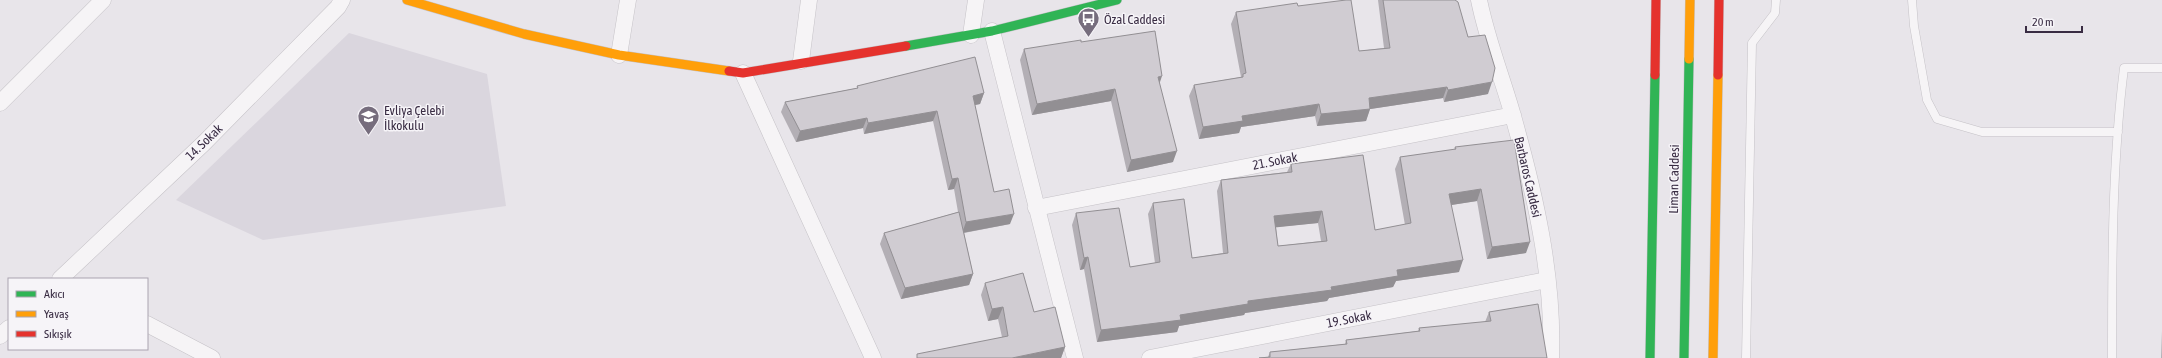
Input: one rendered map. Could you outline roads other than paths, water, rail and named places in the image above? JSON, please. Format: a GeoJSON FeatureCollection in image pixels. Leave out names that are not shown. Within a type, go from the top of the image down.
{"type":"FeatureCollection","features":[{"type":"Feature","properties":{"kind":"main road"},"geometry":{"type":"LineString","coordinates":[[407,0],[524,34],[619,55],[743,72],[802,61],[992,31],[1117,0]]}},
{"type":"Feature","properties":{"kind":"main road"},"geometry":{"type":"LineString","coordinates":[[441,11],[443,0]]}},
{"type":"Feature","properties":{"kind":"main road"},"geometry":{"type":"LineString","coordinates":[[1649,0],[1655,11]]}},
{"type":"Feature","properties":{"kind":"main road"},"geometry":{"type":"LineString","coordinates":[[1650,358],[1656,0]]}},
{"type":"Feature","properties":{"kind":"main road","name":"Liman Caddesi"},"geometry":{"type":"LineString","coordinates":[[1684,358],[1690,0]]}},
{"type":"Feature","properties":{"kind":"main road"},"geometry":{"type":"LineString","coordinates":[[1713,358],[1719,3]]}},
{"type":"Feature","properties":{"kind":"street"},"geometry":{"type":"LineString","coordinates":[[0,103],[103,0]]}},
{"type":"Feature","properties":{"kind":"street","name":"14. Sokak"},"geometry":{"type":"LineString","coordinates":[[63,278],[204,143],[338,7],[342,0]]}},
{"type":"Feature","properties":{"kind":"street"},"geometry":{"type":"LineString","coordinates":[[619,55],[628,0]]}},
{"type":"Feature","properties":{"kind":"street"},"geometry":{"type":"LineString","coordinates":[[802,61],[809,0]]}},
{"type":"Feature","properties":{"kind":"street"},"geometry":{"type":"LineString","coordinates":[[971,35],[976,0]]}},
{"type":"Feature","properties":{"kind":"street","name":"Barbaros Caddesi"},"geometry":{"type":"LineString","coordinates":[[1479,0],[1483,24],[1513,115],[1536,201],[1547,280],[1551,358]]}},
{"type":"Feature","properties":{"kind":"street"},"geometry":{"type":"LineString","coordinates":[[992,31],[1075,358]]}},
{"type":"Feature","properties":{"kind":"street"},"geometry":{"type":"LineString","coordinates":[[743,72],[873,358]]}},
{"type":"Feature","properties":{"kind":"street","name":"21. Sokak"},"geometry":{"type":"LineString","coordinates":[[1036,208],[1513,115]]}},
{"type":"Feature","properties":{"kind":"street","name":"19. Sokak"},"geometry":{"type":"LineString","coordinates":[[1150,358],[1547,280]]}},
{"type":"Feature","properties":{"kind":"street"},"geometry":{"type":"LineString","coordinates":[[148,325],[212,358]]}},
{"type":"Feature","properties":{"kind":"street"},"geometry":{"type":"LineString","coordinates":[[0,336],[8,329]]}},
{"type":"Feature","properties":{"kind":"lane"},"geometry":{"type":"LineString","coordinates":[[1719,3],[1729,0]]}},
{"type":"Feature","properties":{"kind":"lane"},"geometry":{"type":"LineString","coordinates":[[1746,358],[1752,42],[1775,12],[1776,0]]}},
{"type":"Feature","properties":{"kind":"lane"},"geometry":{"type":"LineString","coordinates":[[1912,0],[1914,26],[1927,100],[1937,119],[1982,132],[2118,132]]}},
{"type":"Feature","properties":{"kind":"lane"},"geometry":{"type":"LineString","coordinates":[[2112,358],[2112,257],[2118,132],[2124,68],[2162,68]]}},
{"type":"Feature","properties":{"kind":"place","name":"Özal Caddesi"},"geometry":{"type":"Point","coordinates":[1088,38]}},
{"type":"Feature","properties":{"kind":"place","name":"Evliya Çelebi İlkokulu"},"geometry":{"type":"Point","coordinates":[369,136]}}]}
